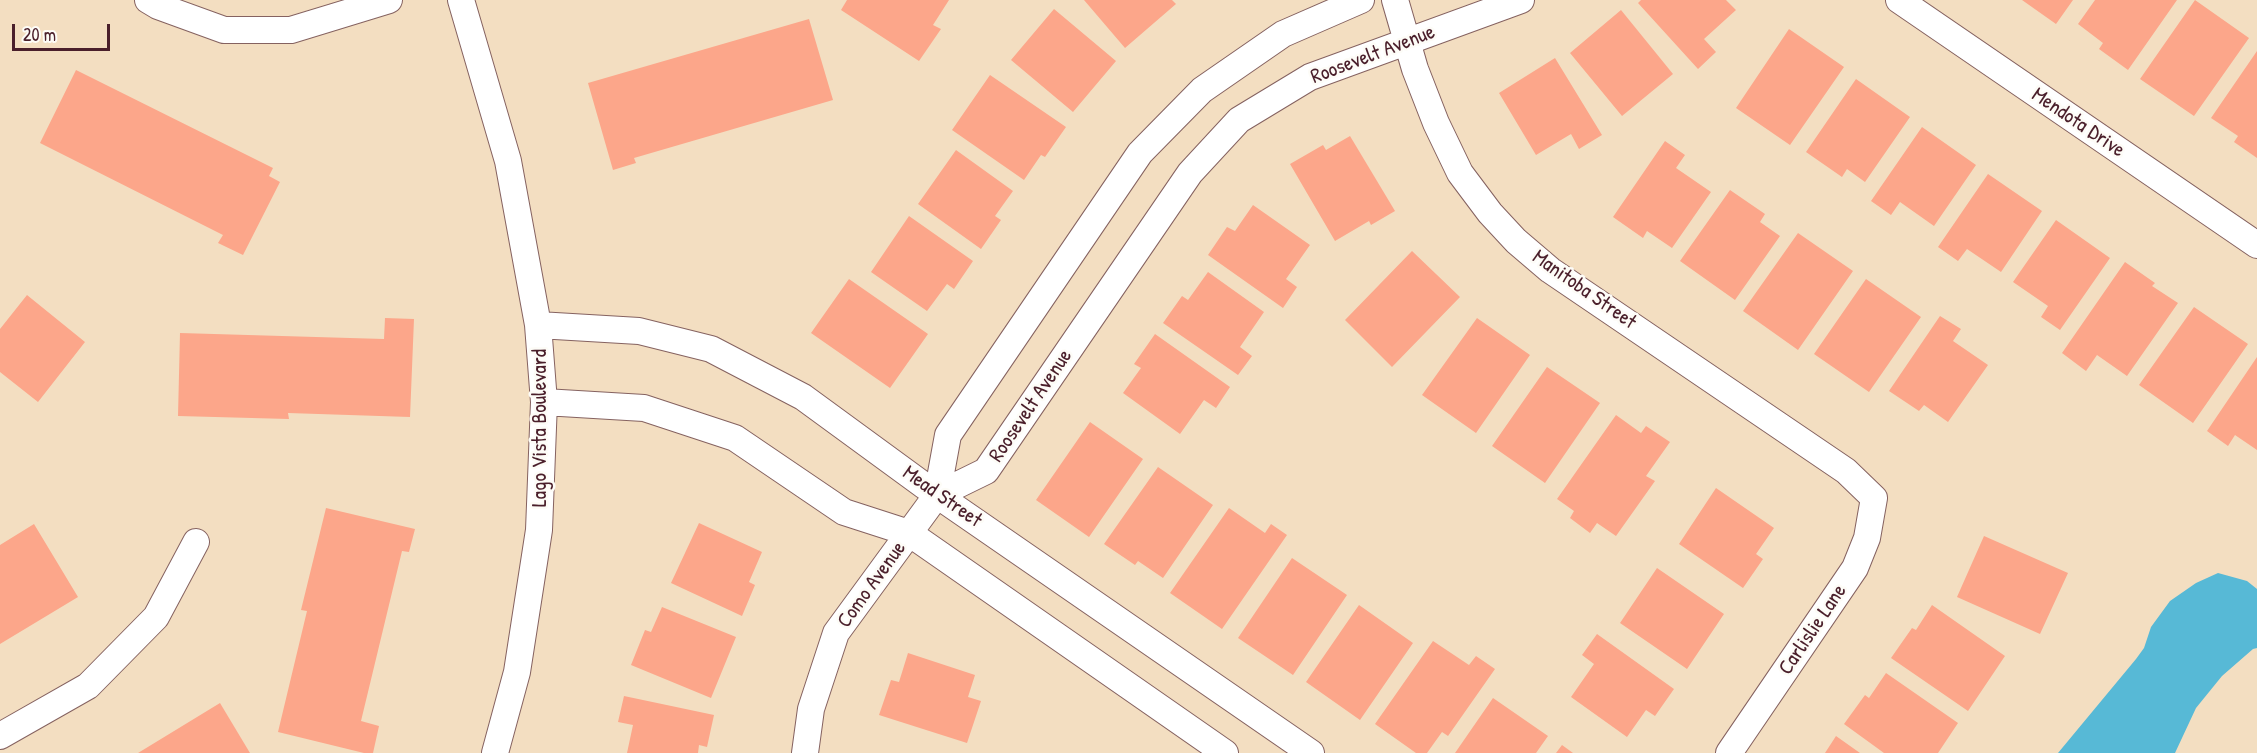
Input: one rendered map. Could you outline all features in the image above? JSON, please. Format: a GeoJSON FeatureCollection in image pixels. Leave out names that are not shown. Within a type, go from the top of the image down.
{"type":"FeatureCollection","features":[{"type":"Feature","properties":{"kind":"street"},"geometry":{"type":"LineString","coordinates":[[148,0],[158,6],[224,30],[291,30],[389,0]]}},
{"type":"Feature","properties":{"kind":"street","name":"Lago Vista Boulevard"},"geometry":{"type":"LineString","coordinates":[[461,0],[508,161],[538,325],[544,402],[539,530],[517,672],[495,753]]}},
{"type":"Feature","properties":{"kind":"street"},"geometry":{"type":"LineString","coordinates":[[937,495],[948,435],[1140,153],[1202,90],[1283,34],[1360,0]]}},
{"type":"Feature","properties":{"kind":"street","name":"Manitoba Street"},"geometry":{"type":"LineString","coordinates":[[1395,0],[1407,42],[1436,123],[1460,173],[1490,213],[1516,241],[1550,270],[1846,471],[1874,498]]}},
{"type":"Feature","properties":{"kind":"street","name":"Roosevelt Avenue"},"geometry":{"type":"LineString","coordinates":[[937,495],[986,471],[1190,173],[1239,120],[1310,77],[1521,0]]}},
{"type":"Feature","properties":{"kind":"street","name":"Mendota Drive"},"geometry":{"type":"LineString","coordinates":[[1899,0],[2257,245]]}},
{"type":"Feature","properties":{"kind":"street","name":"Mead Street"},"geometry":{"type":"LineString","coordinates":[[538,325],[639,331],[711,349],[802,397],[937,495],[1311,753]]}},
{"type":"Feature","properties":{"kind":"street"},"geometry":{"type":"LineString","coordinates":[[544,402],[644,408],[735,438],[844,512],[909,533],[1225,753]]}},
{"type":"Feature","properties":{"kind":"street","name":"Como Avenue"},"geometry":{"type":"LineString","coordinates":[[805,753],[811,709],[836,633],[937,495]]}},
{"type":"Feature","properties":{"kind":"street","name":"Carlislie Lane"},"geometry":{"type":"LineString","coordinates":[[1729,753],[1855,568],[1867,538],[1874,498]]}},
{"type":"Feature","properties":{"kind":"street"},"geometry":{"type":"LineString","coordinates":[[0,736],[88,686],[156,617],[196,542]]}},
{"type":"Feature","properties":{"kind":"water"},"geometry":{"type":"Polygon","coordinates":[[[2218,573],[2247,581],[2257,589],[2257,648],[2222,676],[2196,708],[2175,753],[2058,753],[2136,659],[2144,648],[2151,627],[2170,601],[2196,583],[2218,573]]]}},
{"type":"Feature","properties":{"kind":"building"},"geometry":{"type":"Polygon","coordinates":[[[847,0],[949,0],[933,25],[941,29],[919,61],[841,10],[847,0]]]}},
{"type":"Feature","properties":{"kind":"building"},"geometry":{"type":"Polygon","coordinates":[[[1084,0],[1172,0],[1176,4],[1125,48],[1084,0]]]}},
{"type":"Feature","properties":{"kind":"building"},"geometry":{"type":"Polygon","coordinates":[[[1641,0],[1726,0],[1736,10],[1704,39],[1716,52],[1698,69],[1638,3],[1641,0]]]}},
{"type":"Feature","properties":{"kind":"building"},"geometry":{"type":"Polygon","coordinates":[[[2022,0],[2073,0],[2056,24],[2022,0]]]}},
{"type":"Feature","properties":{"kind":"building"},"geometry":{"type":"Polygon","coordinates":[[[2095,0],[2177,0],[2128,70],[2099,49],[2103,43],[2078,24],[2095,0]]]}},
{"type":"Feature","properties":{"kind":"building"},"geometry":{"type":"Polygon","coordinates":[[[2195,0],[2249,38],[2194,116],[2140,79],[2195,0]]]}},
{"type":"Feature","properties":{"kind":"building"},"geometry":{"type":"Polygon","coordinates":[[[1054,9],[1116,61],[1073,112],[1011,60],[1054,9]]]}},
{"type":"Feature","properties":{"kind":"building"},"geometry":{"type":"Polygon","coordinates":[[[1621,10],[1673,74],[1622,116],[1570,53],[1621,10]]]}},
{"type":"Feature","properties":{"kind":"building"},"geometry":{"type":"Polygon","coordinates":[[[809,19],[833,100],[634,158],[636,163],[613,170],[588,83],[809,19]]]}},
{"type":"Feature","properties":{"kind":"building"},"geometry":{"type":"Polygon","coordinates":[[[1789,29],[1844,67],[1790,145],[1736,108],[1789,29]]]}},
{"type":"Feature","properties":{"kind":"building"},"geometry":{"type":"Polygon","coordinates":[[[2257,51],[2257,158],[2234,142],[2238,136],[2211,118],[2257,51]]]}},
{"type":"Feature","properties":{"kind":"building"},"geometry":{"type":"Polygon","coordinates":[[[1555,58],[1602,135],[1579,149],[1571,134],[1536,155],[1499,93],[1555,58]]]}},
{"type":"Feature","properties":{"kind":"building"},"geometry":{"type":"Polygon","coordinates":[[[76,70],[273,168],[269,176],[280,182],[243,255],[218,243],[223,235],[40,143],[76,70]]]}},
{"type":"Feature","properties":{"kind":"building"},"geometry":{"type":"Polygon","coordinates":[[[990,75],[1066,127],[1045,157],[1041,155],[1024,180],[952,130],[990,75]]]}},
{"type":"Feature","properties":{"kind":"building"},"geometry":{"type":"Polygon","coordinates":[[[1856,79],[1910,117],[1865,182],[1847,169],[1842,177],[1806,152],[1856,79]]]}},
{"type":"Feature","properties":{"kind":"building"},"geometry":{"type":"Polygon","coordinates":[[[1922,127],[1976,165],[1934,226],[1900,202],[1891,215],[1871,201],[1922,127]]]}},
{"type":"Feature","properties":{"kind":"building"},"geometry":{"type":"Polygon","coordinates":[[[1350,136],[1395,211],[1371,225],[1369,221],[1335,241],[1290,164],[1323,145],[1326,150],[1350,136]]]}},
{"type":"Feature","properties":{"kind":"building"},"geometry":{"type":"Polygon","coordinates":[[[1665,141],[1685,155],[1676,168],[1711,192],[1672,248],[1647,231],[1643,238],[1613,217],[1665,141]]]}},
{"type":"Feature","properties":{"kind":"building"},"geometry":{"type":"Polygon","coordinates":[[[956,150],[1013,191],[995,216],[1001,220],[981,249],[918,204],[956,150]]]}},
{"type":"Feature","properties":{"kind":"building"},"geometry":{"type":"Polygon","coordinates":[[[1988,174],[2042,211],[2001,272],[1967,249],[1958,261],[1938,247],[1988,174]]]}},
{"type":"Feature","properties":{"kind":"building"},"geometry":{"type":"Polygon","coordinates":[[[1730,190],[1765,214],[1760,222],[1780,236],[1735,300],[1680,261],[1730,190]]]}},
{"type":"Feature","properties":{"kind":"building"},"geometry":{"type":"Polygon","coordinates":[[[1253,205],[1310,245],[1286,279],[1297,287],[1283,308],[1208,255],[1227,227],[1235,231],[1253,205]]]}},
{"type":"Feature","properties":{"kind":"building"},"geometry":{"type":"Polygon","coordinates":[[[909,216],[973,261],[954,289],[947,284],[927,311],[871,272],[909,216]]]}},
{"type":"Feature","properties":{"kind":"building"},"geometry":{"type":"Polygon","coordinates":[[[2056,220],[2110,258],[2060,330],[2041,317],[2048,306],[2013,282],[2056,220]]]}},
{"type":"Feature","properties":{"kind":"building"},"geometry":{"type":"Polygon","coordinates":[[[1798,233],[1853,271],[1798,350],[1743,311],[1798,233]]]}},
{"type":"Feature","properties":{"kind":"building"},"geometry":{"type":"Polygon","coordinates":[[[1412,251],[1460,297],[1392,367],[1345,320],[1412,251]]]}},
{"type":"Feature","properties":{"kind":"building"},"geometry":{"type":"Polygon","coordinates":[[[2125,262],[2155,283],[2152,286],[2178,303],[2127,376],[2097,355],[2086,371],[2062,353],[2125,262]]]}},
{"type":"Feature","properties":{"kind":"building"},"geometry":{"type":"Polygon","coordinates":[[[1208,272],[1264,312],[1240,347],[1252,356],[1238,375],[1163,323],[1182,296],[1188,300],[1208,272]]]}},
{"type":"Feature","properties":{"kind":"building"},"geometry":{"type":"Polygon","coordinates":[[[849,279],[928,334],[890,388],[811,333],[849,279]]]}},
{"type":"Feature","properties":{"kind":"building"},"geometry":{"type":"Polygon","coordinates":[[[1866,279],[1921,317],[1869,392],[1814,354],[1866,279]]]}},
{"type":"Feature","properties":{"kind":"building"},"geometry":{"type":"Polygon","coordinates":[[[27,295],[85,342],[38,402],[0,372],[0,329],[27,295]]]}},
{"type":"Feature","properties":{"kind":"building"},"geometry":{"type":"Polygon","coordinates":[[[2194,307],[2248,344],[2193,423],[2139,385],[2194,307]]]}},
{"type":"Feature","properties":{"kind":"building"},"geometry":{"type":"Polygon","coordinates":[[[1940,316],[1961,329],[1953,341],[1988,365],[1948,422],[1924,405],[1919,411],[1889,391],[1940,316]]]}},
{"type":"Feature","properties":{"kind":"building"},"geometry":{"type":"Polygon","coordinates":[[[385,318],[414,319],[410,417],[288,413],[289,419],[178,416],[180,333],[384,339],[385,318]]]}},
{"type":"Feature","properties":{"kind":"building"},"geometry":{"type":"Polygon","coordinates":[[[1477,318],[1530,355],[1476,433],[1422,395],[1477,318]]]}},
{"type":"Feature","properties":{"kind":"building"},"geometry":{"type":"Polygon","coordinates":[[[1155,334],[1230,387],[1216,408],[1204,400],[1180,434],[1123,393],[1141,368],[1134,364],[1155,334]]]}},
{"type":"Feature","properties":{"kind":"building"},"geometry":{"type":"Polygon","coordinates":[[[2257,357],[2257,450],[2235,435],[2228,446],[2207,431],[2257,357]]]}},
{"type":"Feature","properties":{"kind":"building"},"geometry":{"type":"Polygon","coordinates":[[[1547,367],[1600,403],[1545,483],[1492,446],[1547,367]]]}},
{"type":"Feature","properties":{"kind":"building"},"geometry":{"type":"Polygon","coordinates":[[[1616,415],[1641,433],[1646,426],[1670,442],[1646,476],[1655,481],[1616,536],[1597,523],[1590,533],[1570,518],[1574,511],[1557,499],[1616,415]]]}},
{"type":"Feature","properties":{"kind":"building"},"geometry":{"type":"Polygon","coordinates":[[[1090,422],[1143,459],[1089,537],[1036,500],[1090,422]]]}},
{"type":"Feature","properties":{"kind":"building"},"geometry":{"type":"Polygon","coordinates":[[[1158,467],[1213,505],[1163,578],[1138,561],[1135,565],[1104,544],[1158,467]]]}},
{"type":"Feature","properties":{"kind":"building"},"geometry":{"type":"Polygon","coordinates":[[[1716,488],[1774,528],[1756,554],[1763,559],[1743,588],[1679,544],[1716,488]]]}},
{"type":"Feature","properties":{"kind":"building"},"geometry":{"type":"Polygon","coordinates":[[[326,508],[415,529],[409,552],[402,551],[361,721],[379,726],[373,753],[364,753],[278,732],[307,611],[301,610],[326,508]]]}},
{"type":"Feature","properties":{"kind":"building"},"geometry":{"type":"Polygon","coordinates":[[[1229,508],[1265,533],[1271,524],[1287,535],[1222,629],[1170,593],[1229,508]]]}},
{"type":"Feature","properties":{"kind":"building"},"geometry":{"type":"Polygon","coordinates":[[[699,523],[762,552],[749,582],[755,585],[742,616],[671,583],[699,523]]]}},
{"type":"Feature","properties":{"kind":"building"},"geometry":{"type":"Polygon","coordinates":[[[34,524],[78,597],[0,644],[0,545],[34,524]]]}},
{"type":"Feature","properties":{"kind":"building"},"geometry":{"type":"Polygon","coordinates":[[[1984,536],[2068,573],[2040,634],[1957,597],[1984,536]]]}},
{"type":"Feature","properties":{"kind":"building"},"geometry":{"type":"Polygon","coordinates":[[[1292,558],[1347,595],[1293,675],[1238,638],[1292,558]]]}},
{"type":"Feature","properties":{"kind":"building"},"geometry":{"type":"Polygon","coordinates":[[[1657,568],[1724,614],[1687,669],[1620,623],[1657,568]]]}},
{"type":"Feature","properties":{"kind":"building"},"geometry":{"type":"Polygon","coordinates":[[[1359,605],[1413,643],[1360,720],[1306,682],[1359,605]]]}},
{"type":"Feature","properties":{"kind":"building"},"geometry":{"type":"Polygon","coordinates":[[[1932,605],[2005,656],[1968,711],[1891,658],[1912,628],[1916,630],[1932,605]]]}},
{"type":"Feature","properties":{"kind":"building"},"geometry":{"type":"Polygon","coordinates":[[[662,607],[736,637],[711,698],[631,665],[645,630],[651,632],[662,607]]]}},
{"type":"Feature","properties":{"kind":"building"},"geometry":{"type":"Polygon","coordinates":[[[1597,634],[1674,689],[1655,716],[1646,710],[1627,737],[1571,697],[1594,664],[1582,655],[1597,634]]]}},
{"type":"Feature","properties":{"kind":"building"},"geometry":{"type":"Polygon","coordinates":[[[1433,641],[1469,665],[1476,656],[1495,669],[1448,736],[1442,732],[1427,753],[1416,753],[1375,724],[1433,641]]]}},
{"type":"Feature","properties":{"kind":"building"},"geometry":{"type":"Polygon","coordinates":[[[908,653],[975,675],[968,697],[981,701],[967,743],[879,715],[891,680],[899,682],[908,653]]]}},
{"type":"Feature","properties":{"kind":"building"},"geometry":{"type":"Polygon","coordinates":[[[1886,673],[1958,723],[1938,753],[1884,753],[1844,724],[1865,695],[1869,698],[1886,673]]]}},
{"type":"Feature","properties":{"kind":"building"},"geometry":{"type":"Polygon","coordinates":[[[624,696],[714,715],[707,747],[699,745],[698,753],[627,753],[633,725],[618,722],[624,696]]]}},
{"type":"Feature","properties":{"kind":"building"},"geometry":{"type":"Polygon","coordinates":[[[1493,698],[1548,736],[1536,753],[1455,753],[1493,698]]]}},
{"type":"Feature","properties":{"kind":"building"},"geometry":{"type":"Polygon","coordinates":[[[220,703],[250,753],[138,753],[220,703]]]}},
{"type":"Feature","properties":{"kind":"building"},"geometry":{"type":"Polygon","coordinates":[[[1836,736],[1860,753],[1825,753],[1836,736]]]}},
{"type":"Feature","properties":{"kind":"building"},"geometry":{"type":"Polygon","coordinates":[[[1562,745],[1573,753],[1556,753],[1562,745]]]}}]}
